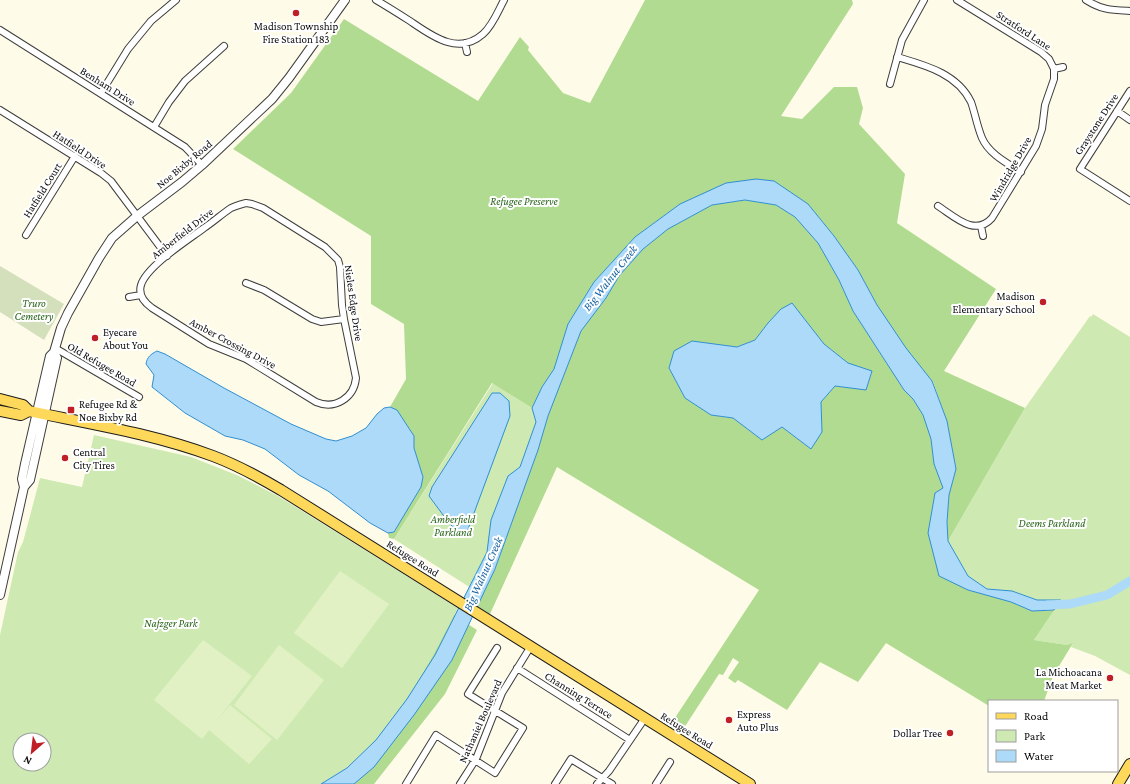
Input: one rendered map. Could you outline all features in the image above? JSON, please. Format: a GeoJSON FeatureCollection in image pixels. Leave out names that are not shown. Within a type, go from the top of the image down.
{"type":"FeatureCollection","features":[{"type":"Feature","properties":{"kind":"main road"},"geometry":{"type":"LineString","coordinates":[[0,399],[23,405],[37,413]]}},
{"type":"Feature","properties":{"kind":"main road"},"geometry":{"type":"LineString","coordinates":[[0,411],[21,415],[37,413]]}},
{"type":"Feature","properties":{"kind":"main road","name":"Refugee Road"},"geometry":{"type":"LineString","coordinates":[[37,413],[162,440],[191,448],[227,462],[281,490],[443,590],[750,784]]}},
{"type":"Feature","properties":{"kind":"main road"},"geometry":{"type":"LineString","coordinates":[[1118,784],[1130,764]]}},
{"type":"Feature","properties":{"kind":"street"},"geometry":{"type":"LineString","coordinates":[[100,93],[128,49],[151,21],[176,0]]}},
{"type":"Feature","properties":{"kind":"street","name":"Noe Bixby Road"},"geometry":{"type":"LineString","coordinates":[[0,595],[24,487],[22,479],[50,356],[54,350],[64,322],[102,254],[116,235],[137,216],[202,165],[262,109],[281,89],[345,0]]}},
{"type":"Feature","properties":{"kind":"street"},"geometry":{"type":"LineString","coordinates":[[376,0],[438,39],[451,43],[465,43],[472,41],[486,30],[504,0]]}},
{"type":"Feature","properties":{"kind":"street"},"geometry":{"type":"LineString","coordinates":[[890,84],[905,32],[924,0]]}},
{"type":"Feature","properties":{"kind":"street","name":"Stratford Lane"},"geometry":{"type":"LineString","coordinates":[[957,0],[1041,52],[1049,59],[1054,69]]}},
{"type":"Feature","properties":{"kind":"street"},"geometry":{"type":"LineString","coordinates":[[1086,0],[1095,6],[1106,10],[1130,11]]}},
{"type":"Feature","properties":{"kind":"street","name":"Benham Drive"},"geometry":{"type":"LineString","coordinates":[[0,30],[185,147],[202,165]]}},
{"type":"Feature","properties":{"kind":"street"},"geometry":{"type":"LineString","coordinates":[[465,43],[467,52]]}},
{"type":"Feature","properties":{"kind":"street"},"geometry":{"type":"LineString","coordinates":[[154,127],[169,102],[185,81],[224,46]]}},
{"type":"Feature","properties":{"kind":"street"},"geometry":{"type":"LineString","coordinates":[[897,57],[927,66],[949,77],[957,84],[969,97],[981,137],[986,145],[998,157],[1021,172]]}},
{"type":"Feature","properties":{"kind":"street"},"geometry":{"type":"LineString","coordinates":[[1054,69],[1063,67]]}},
{"type":"Feature","properties":{"kind":"street","name":"Windridge Drive"},"geometry":{"type":"LineString","coordinates":[[981,226],[986,224],[992,218],[1033,153],[1042,129],[1045,105],[1054,79],[1054,69]]}},
{"type":"Feature","properties":{"kind":"street","name":"Graystone Drive"},"geometry":{"type":"LineString","coordinates":[[1130,91],[1080,169],[1130,201]]}},
{"type":"Feature","properties":{"kind":"street","name":"Hatfield Drive"},"geometry":{"type":"LineString","coordinates":[[0,110],[102,173],[111,181],[167,256]]}},
{"type":"Feature","properties":{"kind":"street"},"geometry":{"type":"LineString","coordinates":[[1117,111],[1130,120]]}},
{"type":"Feature","properties":{"kind":"street","name":"Hatfield Court"},"geometry":{"type":"LineString","coordinates":[[26,235],[75,156]]}},
{"type":"Feature","properties":{"kind":"street","name":"Amberfield Drive"},"geometry":{"type":"LineString","coordinates":[[141,295],[140,290],[142,282],[167,256],[230,209],[240,204],[252,204]]}},
{"type":"Feature","properties":{"kind":"street","name":"Nieles Edge Drive"},"geometry":{"type":"LineString","coordinates":[[252,204],[263,208],[319,243],[335,256],[340,267],[344,319],[356,378],[351,394],[344,400]]}},
{"type":"Feature","properties":{"kind":"street"},"geometry":{"type":"LineString","coordinates":[[938,206],[968,225],[981,226],[983,236]]}},
{"type":"Feature","properties":{"kind":"street"},"geometry":{"type":"LineString","coordinates":[[246,283],[264,290],[306,316],[317,321],[344,319]]}},
{"type":"Feature","properties":{"kind":"street"},"geometry":{"type":"LineString","coordinates":[[129,297],[141,295]]}},
{"type":"Feature","properties":{"kind":"street","name":"Amber Crossing Drive"},"geometry":{"type":"LineString","coordinates":[[141,295],[146,304],[209,344],[246,359],[316,402],[328,405],[336,404],[344,400]]}},
{"type":"Feature","properties":{"kind":"street","name":"Old Refugee Road"},"geometry":{"type":"LineString","coordinates":[[54,350],[138,397]]}},
{"type":"Feature","properties":{"kind":"street","name":"Nathaniel Boulevard"},"geometry":{"type":"LineString","coordinates":[[460,784],[476,760],[494,710],[531,646]]}},
{"type":"Feature","properties":{"kind":"street"},"geometry":{"type":"LineString","coordinates":[[406,784],[436,735],[496,772],[523,728],[468,694],[497,648]]}},
{"type":"Feature","properties":{"kind":"street","name":"Channing Terrace"},"geometry":{"type":"LineString","coordinates":[[517,668],[630,740]]}},
{"type":"Feature","properties":{"kind":"street"},"geometry":{"type":"LineString","coordinates":[[597,784],[603,779],[645,718]]}},
{"type":"Feature","properties":{"kind":"street"},"geometry":{"type":"LineString","coordinates":[[555,784],[571,759],[612,784]]}},
{"type":"Feature","properties":{"kind":"street"},"geometry":{"type":"LineString","coordinates":[[656,784],[670,762]]}},
{"type":"Feature","properties":{"kind":"green space","name":"Refugee Preserve"},"geometry":{"type":"Polygon","coordinates":[[[645,0],[852,0],[853,4],[781,116],[802,119],[834,87],[857,87],[863,108],[859,124],[905,174],[897,223],[996,289],[944,371],[1025,408],[948,541],[947,522],[949,495],[956,469],[947,421],[933,382],[906,349],[877,305],[858,270],[834,236],[808,204],[774,181],[680,204],[635,237],[594,282],[568,324],[554,369],[542,387],[532,408],[492,383],[394,539],[389,538],[388,533],[394,532],[423,477],[414,448],[414,436],[397,410],[390,407],[406,379],[404,324],[371,304],[371,236],[233,149],[291,93],[344,19],[478,101],[520,37],[529,47],[528,50],[563,93],[590,103],[645,0]]]}},
{"type":"Feature","properties":{"kind":"green space"},"geometry":{"type":"Polygon","coordinates":[[[745,200],[776,205],[795,217],[818,243],[839,280],[853,311],[904,390],[913,399],[923,415],[931,439],[934,464],[943,488],[939,576],[1032,611],[1054,610],[1034,640],[1067,645],[1073,643],[1053,676],[1044,700],[988,700],[988,705],[886,643],[858,682],[820,662],[787,710],[738,680],[735,683],[728,678],[739,662],[733,658],[723,675],[719,674],[680,734],[669,727],[759,590],[557,467],[490,614],[477,606],[495,569],[538,450],[548,416],[581,331],[606,298],[619,276],[643,249],[668,229],[712,205],[745,200]],[[792,303],[768,323],[755,340],[737,347],[692,341],[669,368],[685,398],[711,415],[733,418],[762,440],[782,427],[811,449],[822,432],[821,402],[835,386],[866,389],[872,372],[848,363],[824,344],[792,303]]]}},
{"type":"Feature","properties":{"kind":"green space","name":"Truro Cemetery"},"geometry":{"type":"Polygon","coordinates":[[[0,266],[64,304],[44,340],[0,312],[0,266]]]}},
{"type":"Feature","properties":{"kind":"green space","name":"Deems Parkland"},"geometry":{"type":"Polygon","coordinates":[[[1093,314],[1130,337],[1130,675],[1095,656],[1071,647],[1073,644],[1067,645],[1034,640],[1060,600],[1037,600],[1012,591],[986,592],[968,576],[948,541],[1025,408],[1090,316],[1091,317],[1093,314]]]}},
{"type":"Feature","properties":{"kind":"green space","name":"Amberfield Parkland"},"geometry":{"type":"Polygon","coordinates":[[[493,383],[541,414],[474,590],[394,539],[493,383]]]}},
{"type":"Feature","properties":{"kind":"green space","name":"Nafzger Park"},"geometry":{"type":"Polygon","coordinates":[[[94,435],[191,457],[239,476],[278,496],[458,608],[424,672],[397,714],[365,752],[344,770],[321,784],[0,784],[0,635],[18,552],[23,542],[40,478],[82,487],[94,435]]]}},
{"type":"Feature","properties":{"kind":"green space"},"geometry":{"type":"Polygon","coordinates":[[[340,571],[389,604],[342,668],[294,633],[340,571]]]}},
{"type":"Feature","properties":{"kind":"green space"},"geometry":{"type":"Polygon","coordinates":[[[454,615],[477,630],[445,694],[374,784],[321,784],[344,770],[364,753],[394,717],[421,677],[454,615]]]}},
{"type":"Feature","properties":{"kind":"green space"},"geometry":{"type":"Polygon","coordinates":[[[203,640],[252,676],[202,739],[154,700],[203,640]]]}},
{"type":"Feature","properties":{"kind":"green space"},"geometry":{"type":"Polygon","coordinates":[[[279,645],[324,680],[277,740],[234,705],[279,645]]]}},
{"type":"Feature","properties":{"kind":"green space"},"geometry":{"type":"Polygon","coordinates":[[[230,705],[272,739],[249,764],[209,730],[230,705]]]}},
{"type":"Feature","properties":{"kind":"water"},"geometry":{"type":"Polygon","coordinates":[[[756,179],[774,181],[808,204],[834,236],[858,270],[877,305],[906,348],[932,381],[947,421],[956,469],[949,495],[947,522],[948,541],[968,576],[987,589],[1012,591],[1037,600],[1061,600],[1054,610],[1032,611],[1011,602],[968,590],[939,576],[928,533],[935,493],[943,488],[934,464],[931,439],[923,415],[913,399],[904,390],[853,311],[839,280],[818,243],[795,217],[776,205],[745,200],[712,205],[668,229],[643,249],[619,276],[606,298],[581,331],[548,416],[538,450],[495,569],[452,660],[414,715],[374,767],[354,784],[321,784],[347,768],[376,740],[407,699],[435,655],[487,552],[491,520],[508,476],[520,467],[536,422],[532,408],[542,387],[554,369],[568,324],[594,282],[635,237],[680,204],[726,183],[756,179]]]}},
{"type":"Feature","properties":{"kind":"water"},"geometry":{"type":"Polygon","coordinates":[[[792,303],[824,344],[848,363],[872,371],[866,390],[835,386],[821,402],[822,432],[811,449],[782,427],[762,440],[733,418],[711,415],[685,398],[669,368],[674,351],[692,341],[737,347],[755,340],[781,309],[792,303]]]}},
{"type":"Feature","properties":{"kind":"water"},"geometry":{"type":"Polygon","coordinates":[[[157,351],[291,424],[326,439],[336,441],[352,436],[366,428],[384,408],[390,407],[397,410],[414,436],[414,448],[423,477],[421,487],[394,532],[388,533],[370,523],[328,491],[299,475],[265,449],[243,440],[225,436],[185,413],[152,387],[154,375],[146,364],[147,359],[157,351]]]}},
{"type":"Feature","properties":{"kind":"water"},"geometry":{"type":"Polygon","coordinates":[[[492,393],[500,393],[509,401],[510,416],[467,532],[457,531],[449,523],[429,496],[432,487],[492,393]]]}},
{"type":"Feature","properties":{"kind":"waterway","name":"Big Walnut Creek"},"geometry":{"type":"LineString","coordinates":[[1047,605],[1070,604],[1107,595],[1130,581]]}},
{"type":"Feature","properties":{"kind":"place","name":"Madison Township Fire Station 183"},"geometry":{"type":"Point","coordinates":[296,13]}},
{"type":"Feature","properties":{"kind":"place","name":"Madison Elementary School"},"geometry":{"type":"Point","coordinates":[1043,302]}},
{"type":"Feature","properties":{"kind":"place","name":"Eyecare About You"},"geometry":{"type":"Point","coordinates":[95,338]}},
{"type":"Feature","properties":{"kind":"place","name":"Refugee Rd & Noe Bixby Rd"},"geometry":{"type":"Point","coordinates":[71,410]}},
{"type":"Feature","properties":{"kind":"place","name":"Central City Tires"},"geometry":{"type":"Point","coordinates":[65,458]}},
{"type":"Feature","properties":{"kind":"place","name":"La Michoacana Meat Market"},"geometry":{"type":"Point","coordinates":[1110,678]}},
{"type":"Feature","properties":{"kind":"place","name":"Express Auto Plus"},"geometry":{"type":"Point","coordinates":[729,720]}},
{"type":"Feature","properties":{"kind":"place","name":"Dollar Tree"},"geometry":{"type":"Point","coordinates":[950,733]}}]}
